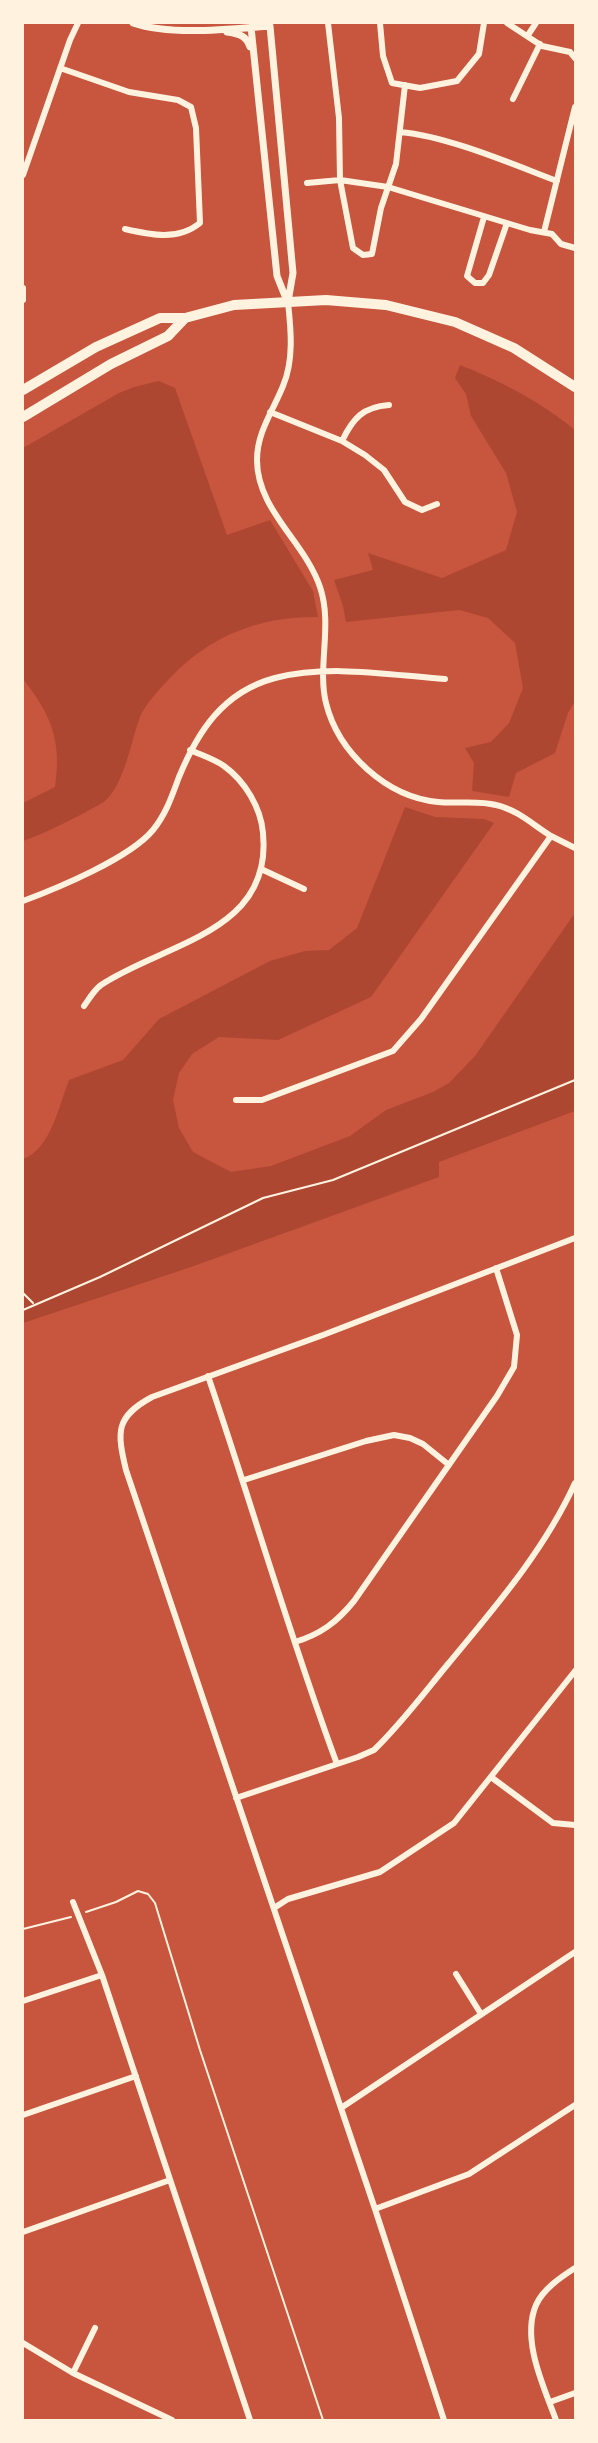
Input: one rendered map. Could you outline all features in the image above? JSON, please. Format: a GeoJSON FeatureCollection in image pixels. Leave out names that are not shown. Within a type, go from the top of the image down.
{"type":"FeatureCollection","features":[{"type":"Feature","properties":{"kind":"main road"},"geometry":{"type":"LineString","coordinates":[[23,390],[121,334],[160,318],[185,318],[234,305],[326,300],[366,302],[432,315],[475,330],[514,348],[575,387]]}},
{"type":"Feature","properties":{"kind":"main road"},"geometry":{"type":"LineString","coordinates":[[23,417],[111,364],[168,336],[185,318]]}},
{"type":"Feature","properties":{"kind":"street"},"geometry":{"type":"LineString","coordinates":[[23,175],[78,23]]}},
{"type":"Feature","properties":{"kind":"street"},"geometry":{"type":"LineString","coordinates":[[133,23],[147,28],[208,29],[270,24],[293,273],[288,302],[291,341],[289,369],[284,386],[260,436],[257,460],[260,485],[272,509],[316,576],[324,600],[325,700],[334,725],[347,749],[384,782],[408,795],[436,802],[494,804],[513,810],[551,836],[575,848]]}},
{"type":"Feature","properties":{"kind":"street"},"geometry":{"type":"LineString","coordinates":[[328,23],[339,118],[340,180],[353,248],[363,255],[372,254],[381,208],[396,164],[405,85]]}},
{"type":"Feature","properties":{"kind":"street"},"geometry":{"type":"LineString","coordinates":[[380,23],[383,57],[392,83],[420,88],[457,82],[479,54],[484,23]]}},
{"type":"Feature","properties":{"kind":"street"},"geometry":{"type":"LineString","coordinates":[[507,23],[540,44],[570,52],[575,58]]}},
{"type":"Feature","properties":{"kind":"street"},"geometry":{"type":"LineString","coordinates":[[528,35],[536,23]]}},
{"type":"Feature","properties":{"kind":"street"},"geometry":{"type":"LineString","coordinates":[[251,25],[278,276],[288,302]]}},
{"type":"Feature","properties":{"kind":"street"},"geometry":{"type":"LineString","coordinates":[[208,29],[240,34],[247,40],[256,75]]}},
{"type":"Feature","properties":{"kind":"street"},"geometry":{"type":"LineString","coordinates":[[513,99],[540,44]]}},
{"type":"Feature","properties":{"kind":"street"},"geometry":{"type":"LineString","coordinates":[[60,68],[129,92],[178,100],[191,107],[196,128],[200,223],[190,231],[175,235],[151,235],[125,229]]}},
{"type":"Feature","properties":{"kind":"street"},"geometry":{"type":"LineString","coordinates":[[544,233],[575,107]]}},
{"type":"Feature","properties":{"kind":"street"},"geometry":{"type":"LineString","coordinates":[[400,132],[441,140],[558,181]]}},
{"type":"Feature","properties":{"kind":"street"},"geometry":{"type":"LineString","coordinates":[[307,183],[340,180],[388,187],[484,217],[552,234],[561,244],[575,248]]}},
{"type":"Feature","properties":{"kind":"street"},"geometry":{"type":"LineString","coordinates":[[484,217],[467,276],[475,283],[483,283],[489,275],[507,223]]}},
{"type":"Feature","properties":{"kind":"street"},"geometry":{"type":"LineString","coordinates":[[23,288],[23,300]]}},
{"type":"Feature","properties":{"kind":"street"},"geometry":{"type":"LineString","coordinates":[[342,441],[359,414],[374,406],[389,405]]}},
{"type":"Feature","properties":{"kind":"street"},"geometry":{"type":"LineString","coordinates":[[270,412],[342,441],[365,455],[384,470],[405,502],[422,510],[437,504]]}},
{"type":"Feature","properties":{"kind":"street"},"geometry":{"type":"LineString","coordinates":[[23,901],[47,892],[140,844],[164,814],[190,750],[205,725],[237,696],[256,685],[275,678],[324,670],[445,679]]}},
{"type":"Feature","properties":{"kind":"street"},"geometry":{"type":"LineString","coordinates":[[84,1006],[99,986],[215,928],[237,913],[252,892],[261,869],[265,845],[262,822],[254,803],[240,782],[223,766],[190,750]]}},
{"type":"Feature","properties":{"kind":"street"},"geometry":{"type":"LineString","coordinates":[[236,1100],[262,1100],[393,1051],[421,1019],[551,836]]}},
{"type":"Feature","properties":{"kind":"street"},"geometry":{"type":"LineString","coordinates":[[261,869],[304,889]]}},
{"type":"Feature","properties":{"kind":"street"},"geometry":{"type":"LineString","coordinates":[[444,2420],[126,1470],[118,1439],[124,1417],[136,1405],[152,1397],[575,1238]]}},
{"type":"Feature","properties":{"kind":"street"},"geometry":{"type":"LineString","coordinates":[[295,1642],[314,1636],[342,1616],[449,1465],[514,1367],[517,1335],[496,1268]]}},
{"type":"Feature","properties":{"kind":"street"},"geometry":{"type":"LineString","coordinates":[[208,1376],[244,1480],[311,1693],[337,1764]]}},
{"type":"Feature","properties":{"kind":"street"},"geometry":{"type":"LineString","coordinates":[[244,1480],[366,1441],[394,1435],[423,1444],[449,1465]]}},
{"type":"Feature","properties":{"kind":"street"},"geometry":{"type":"LineString","coordinates":[[236,1798],[374,1750],[536,1554],[562,1513],[575,1483]]}},
{"type":"Feature","properties":{"kind":"street"},"geometry":{"type":"LineString","coordinates":[[274,1908],[288,1899],[380,1872],[453,1824],[575,1671]]}},
{"type":"Feature","properties":{"kind":"street"},"geometry":{"type":"LineString","coordinates":[[491,1777],[553,1822],[575,1825]]}},
{"type":"Feature","properties":{"kind":"street"},"geometry":{"type":"LineString","coordinates":[[73,1902],[102,1975],[250,2420]]}},
{"type":"Feature","properties":{"kind":"street"},"geometry":{"type":"LineString","coordinates":[[341,2108],[575,1952]]}},
{"type":"Feature","properties":{"kind":"street"},"geometry":{"type":"LineString","coordinates":[[456,1974],[481,2014]]}},
{"type":"Feature","properties":{"kind":"street"},"geometry":{"type":"LineString","coordinates":[[23,2001],[102,1975]]}},
{"type":"Feature","properties":{"kind":"street"},"geometry":{"type":"LineString","coordinates":[[23,2115],[136,2076]]}},
{"type":"Feature","properties":{"kind":"street"},"geometry":{"type":"LineString","coordinates":[[375,2209],[470,2174],[575,2105]]}},
{"type":"Feature","properties":{"kind":"street"},"geometry":{"type":"LineString","coordinates":[[23,2232],[170,2180]]}},
{"type":"Feature","properties":{"kind":"street"},"geometry":{"type":"LineString","coordinates":[[556,2420],[532,2342],[532,2322],[537,2304],[547,2290],[575,2268]]}},
{"type":"Feature","properties":{"kind":"street"},"geometry":{"type":"LineString","coordinates":[[73,2373],[95,2328]]}},
{"type":"Feature","properties":{"kind":"street"},"geometry":{"type":"LineString","coordinates":[[23,2343],[73,2373],[172,2420]]}},
{"type":"Feature","properties":{"kind":"street"},"geometry":{"type":"LineString","coordinates":[[550,2402],[575,2393]]}},
{"type":"Feature","properties":{"kind":"path"},"geometry":{"type":"LineString","coordinates":[[23,1310],[100,1277],[263,1198],[333,1180],[575,1080]]}},
{"type":"Feature","properties":{"kind":"path"},"geometry":{"type":"LineString","coordinates":[[23,1293],[34,1304]]}},
{"type":"Feature","properties":{"kind":"path"},"geometry":{"type":"LineString","coordinates":[[23,1929],[77,1915],[116,1902],[138,1891],[148,1894],[155,1903],[200,2050],[323,2420]]}},
{"type":"Feature","properties":{"kind":"shaded area"},"geometry":{"type":"Polygon","coordinates":[[[460,365],[520,393],[575,430],[575,701],[568,713],[555,753],[516,773],[509,797],[472,791],[474,763],[465,748],[491,742],[509,723],[523,688],[515,643],[488,618],[459,610],[346,622],[334,580],[373,570],[368,553],[442,578],[506,550],[517,512],[506,473],[471,416],[466,394],[455,378],[460,365]]]}},
{"type":"Feature","properties":{"kind":"shaded area"},"geometry":{"type":"Polygon","coordinates":[[[159,381],[175,388],[227,535],[270,520],[313,591],[318,617],[276,620],[256,625],[218,640],[201,651],[169,679],[146,707],[112,794],[86,812],[23,841],[23,803],[55,787],[57,755],[47,717],[23,679],[23,448],[119,393],[159,381]]]}},
{"type":"Feature","properties":{"kind":"shaded area"},"geometry":{"type":"Polygon","coordinates":[[[405,807],[435,817],[484,819],[494,823],[371,997],[278,1040],[219,1037],[192,1054],[179,1073],[173,1100],[179,1128],[193,1152],[231,1172],[271,1166],[350,1136],[386,1110],[433,1092],[449,1083],[475,1056],[575,913],[575,1111],[439,1162],[439,1177],[191,1267],[23,1323],[23,1159],[33,1154],[47,1136],[69,1080],[123,1060],[159,1019],[270,961],[305,951],[329,950],[357,928],[405,807]]]}}]}
